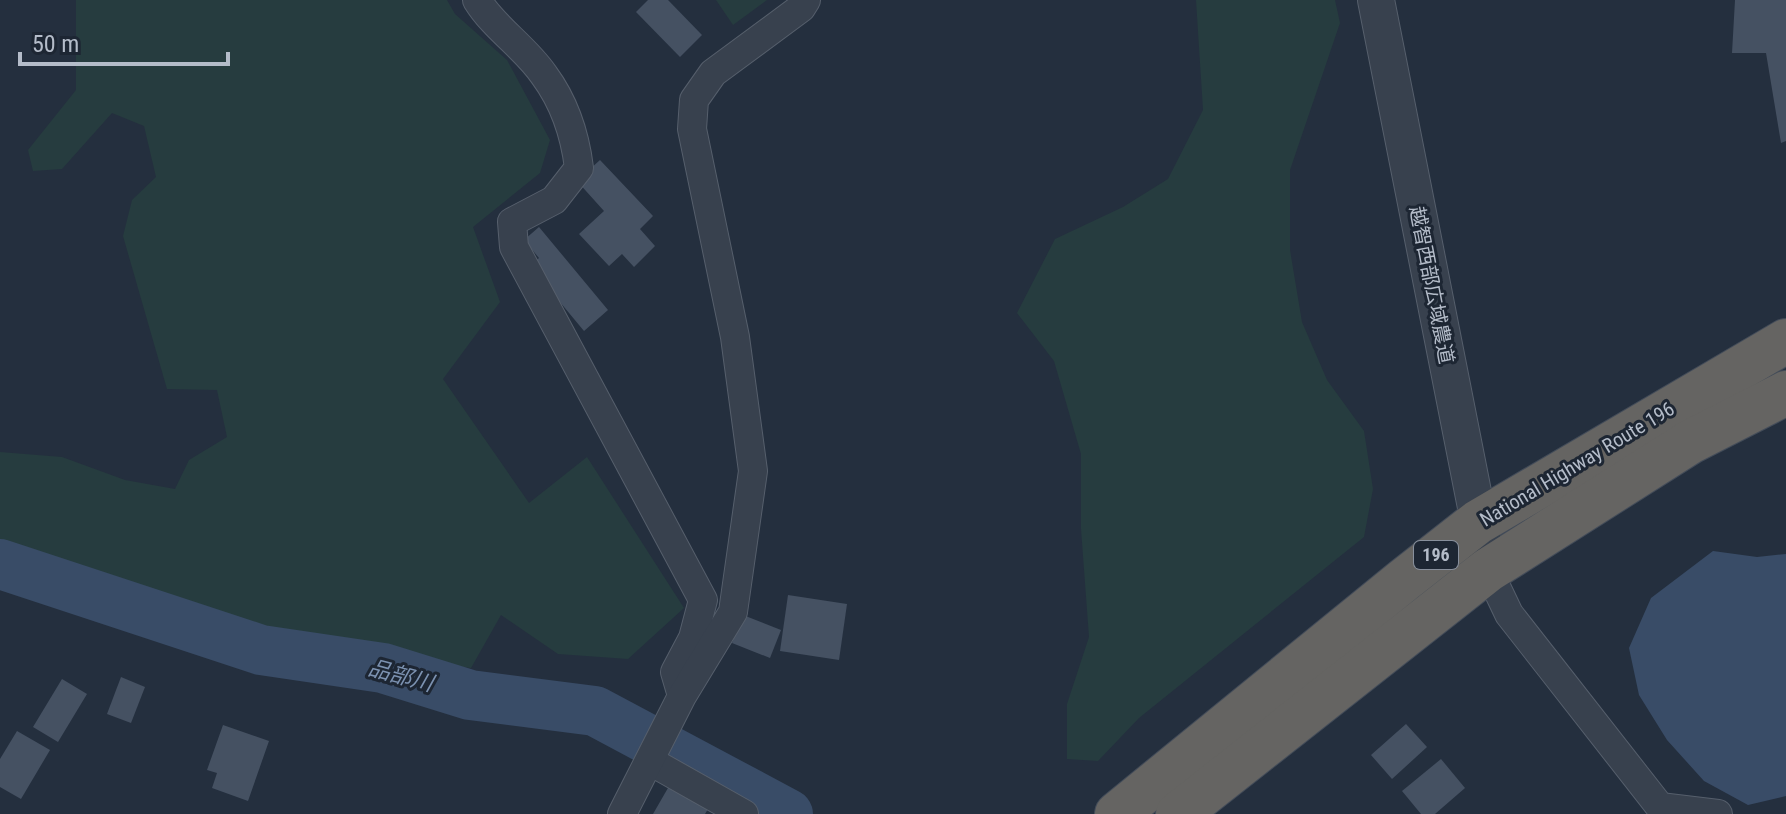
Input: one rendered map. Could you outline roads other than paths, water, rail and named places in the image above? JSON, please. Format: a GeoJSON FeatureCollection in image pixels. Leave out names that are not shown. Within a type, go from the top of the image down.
{"type":"FeatureCollection","features":[{"type":"Feature","properties":{"kind":"highway","name":"National Highway Route 196"},"geometry":{"type":"LineString","coordinates":[[1117,814],[1478,522],[1786,341]]}},
{"type":"Feature","properties":{"kind":"highway","name":"National Highway Route 196"},"geometry":{"type":"LineString","coordinates":[[1178,814],[1488,570],[1690,442],[1786,393]]}},
{"type":"Feature","properties":{"kind":"street"},"geometry":{"type":"LineString","coordinates":[[477,0],[544,75],[575,135],[579,168],[554,200],[512,222],[514,247],[703,600],[693,638],[675,672],[682,696]]}},
{"type":"Feature","properties":{"kind":"street"},"geometry":{"type":"LineString","coordinates":[[622,814],[682,696],[733,612],[753,471],[735,337],[692,129],[694,100],[713,73],[801,8],[806,0]]}},
{"type":"Feature","properties":{"kind":"street","name":"越智西部広域農道"},"geometry":{"type":"LineString","coordinates":[[1376,0],[1488,570]]}},
{"type":"Feature","properties":{"kind":"street"},"geometry":{"type":"LineString","coordinates":[[1488,570],[1509,614],[1657,811],[1718,814]]}},
{"type":"Feature","properties":{"kind":"street"},"geometry":{"type":"LineString","coordinates":[[650,761],[744,814]]}},
{"type":"Feature","properties":{"kind":"water"},"geometry":{"type":"Polygon","coordinates":[[[1713,551],[1757,557],[1786,554],[1786,796],[1748,805],[1704,781],[1667,740],[1639,695],[1629,648],[1651,598],[1713,551]]]}},
{"type":"Feature","properties":{"kind":"waterway","name":"品部川"},"geometry":{"type":"LineString","coordinates":[[0,564],[261,650],[383,668],[470,695],[595,711],[788,814]]}}]}
